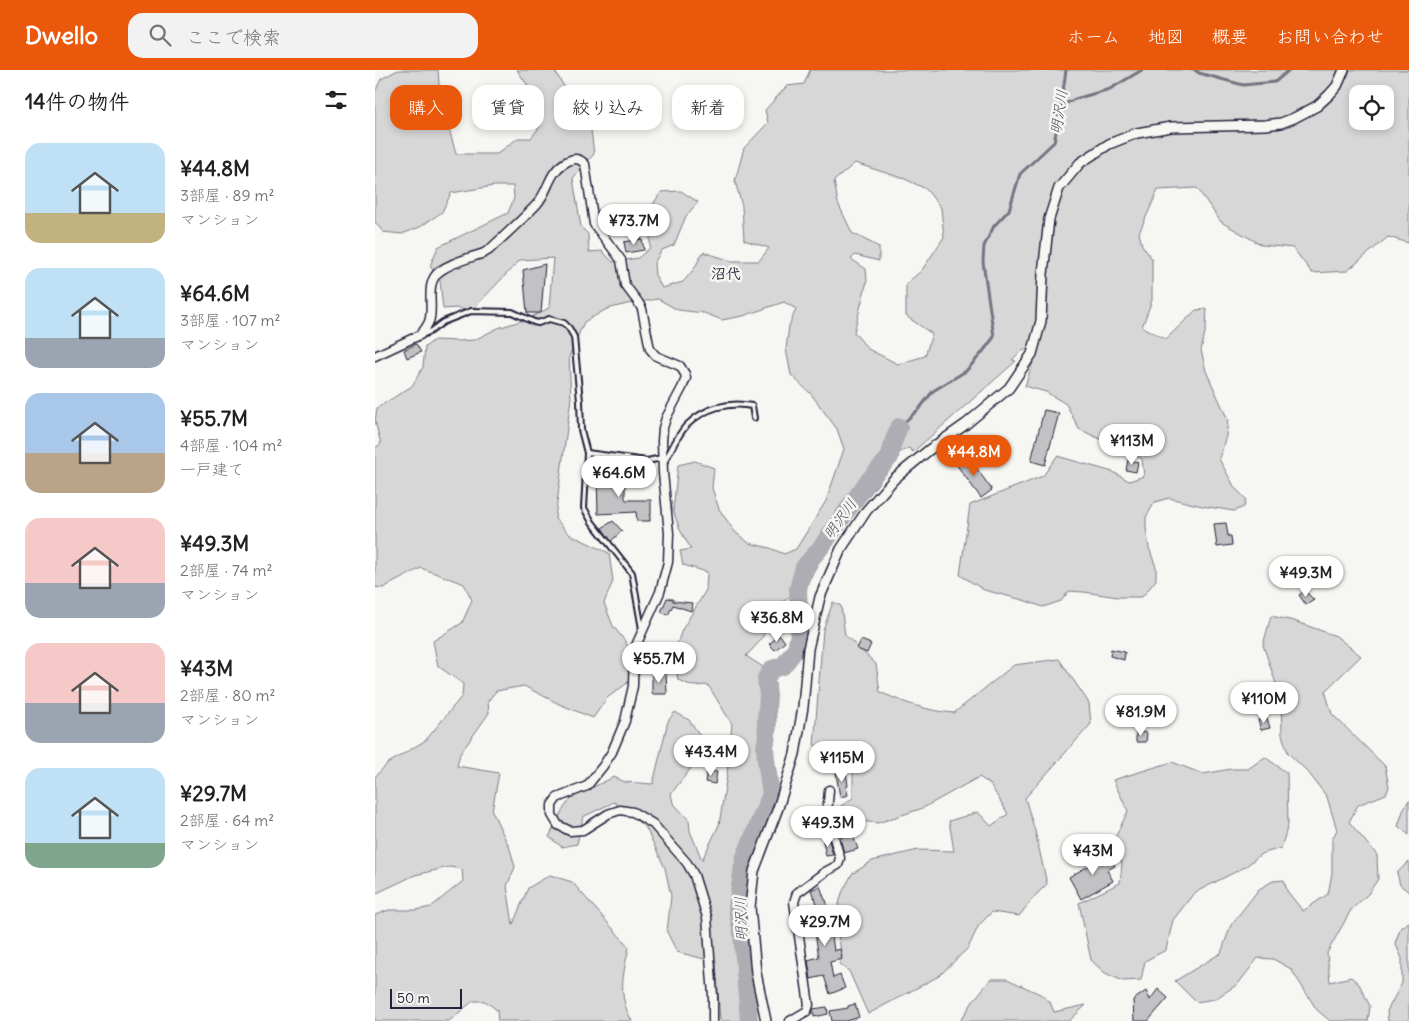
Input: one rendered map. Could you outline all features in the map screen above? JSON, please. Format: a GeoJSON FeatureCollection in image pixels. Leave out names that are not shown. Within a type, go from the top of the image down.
{"type":"FeatureCollection","features":[{"type":"Feature","properties":{"kind":"street"},"geometry":{"type":"LineString","coordinates":[[766,1021],[756,973],[750,907],[754,871],[778,808],[795,754],[803,706],[808,649],[820,597],[841,549],[867,510],[895,478],[929,450],[966,424],[1009,388],[1032,354],[1041,321],[1043,274],[1049,219],[1059,188],[1080,163],[1109,144],[1137,132],[1171,127],[1265,125],[1281,123],[1294,118],[1317,106],[1329,95],[1337,86],[1344,70]]}},
{"type":"Feature","properties":{"kind":"street"},"geometry":{"type":"LineString","coordinates":[[375,356],[420,335],[427,326],[430,318],[431,283],[434,276],[445,268],[489,250],[537,204],[560,165],[578,158],[585,164],[594,224],[621,260],[625,285],[642,309],[649,349],[656,356],[680,366],[685,374],[685,383],[665,422],[662,440],[662,461],[669,533],[668,562],[660,592],[634,650],[633,686],[625,721],[612,752],[603,766],[587,786],[557,798],[553,805],[552,815],[558,825],[569,831],[583,830],[608,814],[620,810],[633,812],[653,824],[687,863],[694,875],[707,917],[713,1021]]}},
{"type":"Feature","properties":{"kind":"street"},"geometry":{"type":"LineString","coordinates":[[790,1021],[807,1011],[809,1005],[794,902],[797,893],[825,872],[838,865],[840,858],[827,814],[829,790]]}},
{"type":"Feature","properties":{"kind":"lane"},"geometry":{"type":"LineString","coordinates":[[420,335],[428,333],[443,322],[471,312],[512,312],[533,322],[538,323],[549,319],[564,323],[569,328],[574,337],[581,401],[581,430],[587,453],[584,508],[592,522],[632,573],[643,631]]}},
{"type":"Feature","properties":{"kind":"lane"},"geometry":{"type":"LineString","coordinates":[[587,453],[662,461],[686,426],[706,411],[721,405],[741,403],[752,406],[754,418]]}},
{"type":"Feature","properties":{"kind":"shaded area"},"geometry":{"type":"Polygon","coordinates":[[[398,70],[438,70],[439,85],[390,85],[390,130],[449,130],[456,154],[497,154],[518,138],[531,138],[537,130],[544,130],[544,85],[527,85],[517,70],[554,70],[563,85],[554,85],[554,130],[591,130],[594,154],[573,178],[581,227],[588,234],[589,252],[602,251],[613,262],[638,258],[650,248],[650,209],[661,192],[681,191],[698,202],[686,216],[674,245],[662,250],[654,263],[655,275],[662,288],[683,282],[694,269],[703,252],[732,261],[759,261],[769,248],[744,240],[742,206],[735,181],[744,148],[768,123],[765,110],[787,86],[804,84],[810,70],[1409,70],[1409,243],[1388,237],[1347,271],[1312,273],[1293,248],[1262,245],[1221,222],[1197,188],[1158,190],[1139,233],[1142,245],[1152,259],[1152,300],[1142,327],[1166,339],[1196,310],[1207,309],[1206,328],[1201,350],[1206,371],[1228,420],[1226,436],[1219,459],[1235,488],[1246,499],[1244,507],[1234,511],[1169,498],[1155,502],[1146,517],[1146,528],[1149,548],[1156,567],[1156,580],[1142,597],[1118,597],[1069,591],[1061,601],[1043,607],[984,590],[960,575],[970,505],[1043,476],[1057,456],[1113,472],[1129,481],[1144,476],[1142,459],[1079,429],[1066,404],[1046,392],[1025,386],[1039,344],[1020,352],[1012,360],[1016,361],[913,452],[909,448],[890,457],[880,481],[823,554],[807,584],[777,606],[764,612],[767,628],[761,640],[746,656],[763,667],[775,683],[776,728],[771,754],[775,796],[749,864],[744,904],[755,1021],[720,1021],[716,962],[677,952],[667,932],[671,896],[665,868],[646,828],[614,802],[583,817],[577,844],[562,847],[549,837],[571,798],[614,777],[625,782],[653,784],[668,721],[675,712],[689,720],[704,741],[691,768],[671,794],[673,803],[689,820],[690,831],[702,860],[719,825],[727,775],[732,724],[708,685],[693,686],[678,680],[674,652],[682,630],[706,590],[707,572],[683,565],[680,551],[691,549],[680,530],[673,510],[678,465],[695,461],[714,468],[712,488],[719,509],[735,532],[749,543],[770,548],[784,554],[796,549],[826,501],[844,449],[837,429],[811,394],[791,375],[786,349],[789,326],[796,309],[784,302],[743,316],[722,320],[704,313],[678,310],[658,299],[607,309],[584,322],[569,357],[571,398],[555,518],[569,534],[609,553],[613,581],[604,603],[613,626],[625,641],[641,673],[607,698],[593,718],[559,704],[524,686],[496,691],[488,701],[489,713],[460,754],[457,766],[499,773],[492,811],[510,849],[515,867],[507,886],[513,924],[528,888],[550,875],[572,882],[629,947],[623,976],[623,993],[624,1002],[632,1021],[498,1021],[497,1010],[485,1001],[473,1001],[449,1021],[375,1021],[375,915],[389,910],[416,910],[431,907],[463,881],[462,869],[449,867],[415,875],[375,894],[375,777],[387,764],[426,740],[462,696],[463,684],[438,666],[433,641],[462,623],[472,600],[464,584],[421,568],[383,588],[375,587],[375,448],[381,444],[375,421],[377,408],[412,386],[423,367],[425,347],[434,340],[474,340],[498,328],[527,319],[549,308],[553,258],[520,260],[471,311],[456,308],[443,309],[440,281],[430,266],[438,247],[508,213],[514,198],[513,186],[494,186],[451,193],[442,212],[420,227],[402,234],[383,232],[375,222],[375,92],[381,79],[398,70]],[[855,163],[834,181],[838,203],[852,233],[879,247],[879,261],[855,255],[851,259],[866,269],[867,281],[854,332],[868,349],[898,364],[925,356],[932,334],[906,316],[906,284],[922,270],[944,237],[941,208],[926,189],[905,179],[855,163]]]}},
{"type":"Feature","properties":{"kind":"shaded area"},"geometry":{"type":"Polygon","coordinates":[[[833,602],[841,606],[845,635],[876,664],[880,692],[916,706],[954,713],[1014,665],[1059,659],[1089,703],[1091,724],[1025,798],[1035,831],[1047,884],[1019,916],[992,912],[979,925],[968,948],[939,976],[868,1014],[849,971],[839,964],[842,956],[835,919],[842,893],[852,874],[872,861],[918,850],[954,851],[949,821],[978,812],[991,826],[1008,814],[990,784],[979,777],[923,808],[878,823],[841,819],[838,808],[853,798],[853,766],[814,745],[823,630],[833,602]]]}},
{"type":"Feature","properties":{"kind":"shaded area"},"geometry":{"type":"Polygon","coordinates":[[[1271,616],[1294,621],[1336,636],[1361,656],[1325,691],[1332,714],[1385,766],[1389,787],[1386,794],[1358,805],[1349,822],[1377,855],[1378,879],[1368,894],[1351,910],[1327,953],[1330,982],[1351,977],[1359,984],[1370,1006],[1368,1021],[1330,1021],[1317,1010],[1291,969],[1273,959],[1258,958],[1238,984],[1215,999],[1196,1002],[1175,981],[1221,953],[1231,925],[1259,889],[1273,881],[1284,880],[1287,891],[1303,911],[1328,894],[1332,873],[1332,839],[1337,830],[1327,797],[1308,772],[1288,753],[1282,735],[1281,698],[1263,645],[1271,616]]]}},
{"type":"Feature","properties":{"kind":"shaded area"},"geometry":{"type":"Polygon","coordinates":[[[1265,757],[1287,773],[1288,825],[1281,848],[1261,854],[1245,867],[1194,893],[1173,920],[1166,950],[1145,961],[1141,980],[1123,981],[1105,973],[1091,960],[1079,903],[1120,883],[1122,864],[1114,840],[1128,811],[1113,780],[1172,762],[1203,774],[1231,769],[1248,769],[1265,757]]]}},
{"type":"Feature","properties":{"kind":"shaded area"},"geometry":{"type":"Polygon","coordinates":[[[1409,800],[1409,835],[1398,826],[1409,800]]]}},
{"type":"Feature","properties":{"kind":"shaded area"},"geometry":{"type":"Polygon","coordinates":[[[1409,861],[1409,892],[1400,885],[1397,873],[1409,861]]]}},
{"type":"Feature","properties":{"kind":"shaded area"},"geometry":{"type":"Polygon","coordinates":[[[1409,922],[1409,1021],[1388,1021],[1387,1011],[1402,983],[1402,958],[1395,943],[1401,927],[1409,922]]]}},
{"type":"Feature","properties":{"kind":"shaded area"},"geometry":{"type":"Polygon","coordinates":[[[991,979],[1007,979],[1040,994],[1050,1002],[1054,1012],[1086,1005],[1069,1021],[960,1021],[991,979]]]}},
{"type":"Feature","properties":{"kind":"building"},"geometry":{"type":"Polygon","coordinates":[[[642,239],[644,250],[626,253],[624,242],[642,239]]]}},
{"type":"Feature","properties":{"kind":"building"},"geometry":{"type":"Polygon","coordinates":[[[545,264],[541,313],[527,313],[523,270],[545,264]]]}},
{"type":"Feature","properties":{"kind":"building"},"geometry":{"type":"Polygon","coordinates":[[[416,344],[421,352],[407,358],[404,350],[416,344]]]}},
{"type":"Feature","properties":{"kind":"building"},"geometry":{"type":"Polygon","coordinates":[[[1044,410],[1059,413],[1045,465],[1031,461],[1044,410]]]}},
{"type":"Feature","properties":{"kind":"building"},"geometry":{"type":"Polygon","coordinates":[[[999,435],[1008,439],[1004,448],[995,444],[999,435]]]}},
{"type":"Feature","properties":{"kind":"building"},"geometry":{"type":"Polygon","coordinates":[[[967,455],[992,490],[981,498],[956,464],[967,455]]]}},
{"type":"Feature","properties":{"kind":"building"},"geometry":{"type":"Polygon","coordinates":[[[1128,460],[1138,462],[1136,472],[1126,470],[1128,460]]]}},
{"type":"Feature","properties":{"kind":"building"},"geometry":{"type":"Polygon","coordinates":[[[625,474],[626,500],[651,500],[650,521],[637,521],[636,512],[598,514],[597,475],[625,474]]]}},
{"type":"Feature","properties":{"kind":"building"},"geometry":{"type":"Polygon","coordinates":[[[613,521],[622,531],[611,541],[602,528],[613,521]]]}},
{"type":"Feature","properties":{"kind":"building"},"geometry":{"type":"Polygon","coordinates":[[[1226,523],[1232,545],[1217,547],[1214,524],[1226,523]]]}},
{"type":"Feature","properties":{"kind":"building"},"geometry":{"type":"Polygon","coordinates":[[[1305,591],[1314,600],[1306,605],[1299,595],[1305,591]]]}},
{"type":"Feature","properties":{"kind":"building"},"geometry":{"type":"Polygon","coordinates":[[[667,598],[673,599],[673,601],[692,603],[691,611],[673,605],[668,615],[661,612],[667,598]]]}},
{"type":"Feature","properties":{"kind":"building"},"geometry":{"type":"Polygon","coordinates":[[[780,635],[785,642],[775,650],[769,644],[780,635]]]}},
{"type":"Feature","properties":{"kind":"building"},"geometry":{"type":"Polygon","coordinates":[[[861,640],[871,644],[867,653],[857,649],[861,640]]]}},
{"type":"Feature","properties":{"kind":"building"},"geometry":{"type":"Polygon","coordinates":[[[1111,649],[1125,652],[1124,660],[1110,656],[1111,649]]]}},
{"type":"Feature","properties":{"kind":"building"},"geometry":{"type":"Polygon","coordinates":[[[652,673],[666,673],[667,694],[652,694],[652,673]]]}},
{"type":"Feature","properties":{"kind":"building"},"geometry":{"type":"Polygon","coordinates":[[[1267,718],[1270,728],[1261,730],[1258,720],[1267,718]]]}},
{"type":"Feature","properties":{"kind":"building"},"geometry":{"type":"Polygon","coordinates":[[[1136,732],[1147,733],[1146,742],[1136,742],[1136,732]]]}},
{"type":"Feature","properties":{"kind":"building"},"geometry":{"type":"Polygon","coordinates":[[[707,771],[717,772],[715,784],[705,782],[707,771]]]}},
{"type":"Feature","properties":{"kind":"building"},"geometry":{"type":"Polygon","coordinates":[[[846,771],[848,795],[840,797],[836,773],[846,771]]]}},
{"type":"Feature","properties":{"kind":"building"},"geometry":{"type":"Polygon","coordinates":[[[852,833],[858,849],[844,853],[840,838],[852,833]]]}},
{"type":"Feature","properties":{"kind":"building"},"geometry":{"type":"Polygon","coordinates":[[[829,840],[833,855],[826,856],[823,841],[829,840]]]}},
{"type":"Feature","properties":{"kind":"building"},"geometry":{"type":"Polygon","coordinates":[[[1107,852],[1115,866],[1107,870],[1113,881],[1081,899],[1069,877],[1092,864],[1091,861],[1107,852]]]}},
{"type":"Feature","properties":{"kind":"building"},"geometry":{"type":"Polygon","coordinates":[[[820,886],[830,914],[832,914],[834,929],[831,929],[834,951],[840,949],[842,959],[830,962],[833,978],[840,975],[845,988],[830,994],[824,976],[811,979],[808,960],[819,957],[815,933],[819,933],[818,927],[821,926],[820,916],[811,890],[820,886]]]}},
{"type":"Feature","properties":{"kind":"building"},"geometry":{"type":"Polygon","coordinates":[[[1158,989],[1168,998],[1148,1021],[1134,1021],[1133,1000],[1146,991],[1150,1000],[1158,989]]]}},
{"type":"Feature","properties":{"kind":"building"},"geometry":{"type":"Polygon","coordinates":[[[855,1004],[859,1017],[847,1021],[832,1021],[830,1011],[848,1008],[848,1006],[855,1004]]]}},
{"type":"Feature","properties":{"kind":"building"},"geometry":{"type":"Polygon","coordinates":[[[827,1007],[828,1014],[814,1017],[813,1009],[827,1007]]]}},
{"type":"Feature","properties":{"kind":"waterway","name":"明沢川"},"geometry":{"type":"LineString","coordinates":[[899,427],[920,408],[933,391],[966,371],[994,337],[983,262],[984,246],[994,226],[1009,210],[1020,174],[1054,142],[1066,70]]}},
{"type":"Feature","properties":{"kind":"waterway"},"geometry":{"type":"LineString","coordinates":[[1061,106],[1075,99],[1110,89],[1142,70]]}},
{"type":"Feature","properties":{"kind":"waterway"},"geometry":{"type":"LineString","coordinates":[[1195,70],[1199,73],[1243,85],[1275,82],[1289,70]]}},
{"type":"Feature","properties":{"kind":"waterway","name":"明沢川"},"geometry":{"type":"LineString","coordinates":[[749,1021],[742,933],[737,908],[744,859],[771,794],[765,747],[768,696],[766,678],[772,669],[783,666],[796,649],[800,628],[798,589],[804,567],[822,546],[868,481],[890,457],[892,445],[899,427]]}},
{"type":"Feature","properties":{"kind":"district","name":"沼代"},"geometry":{"type":"Point","coordinates":[726,274]}}]}
